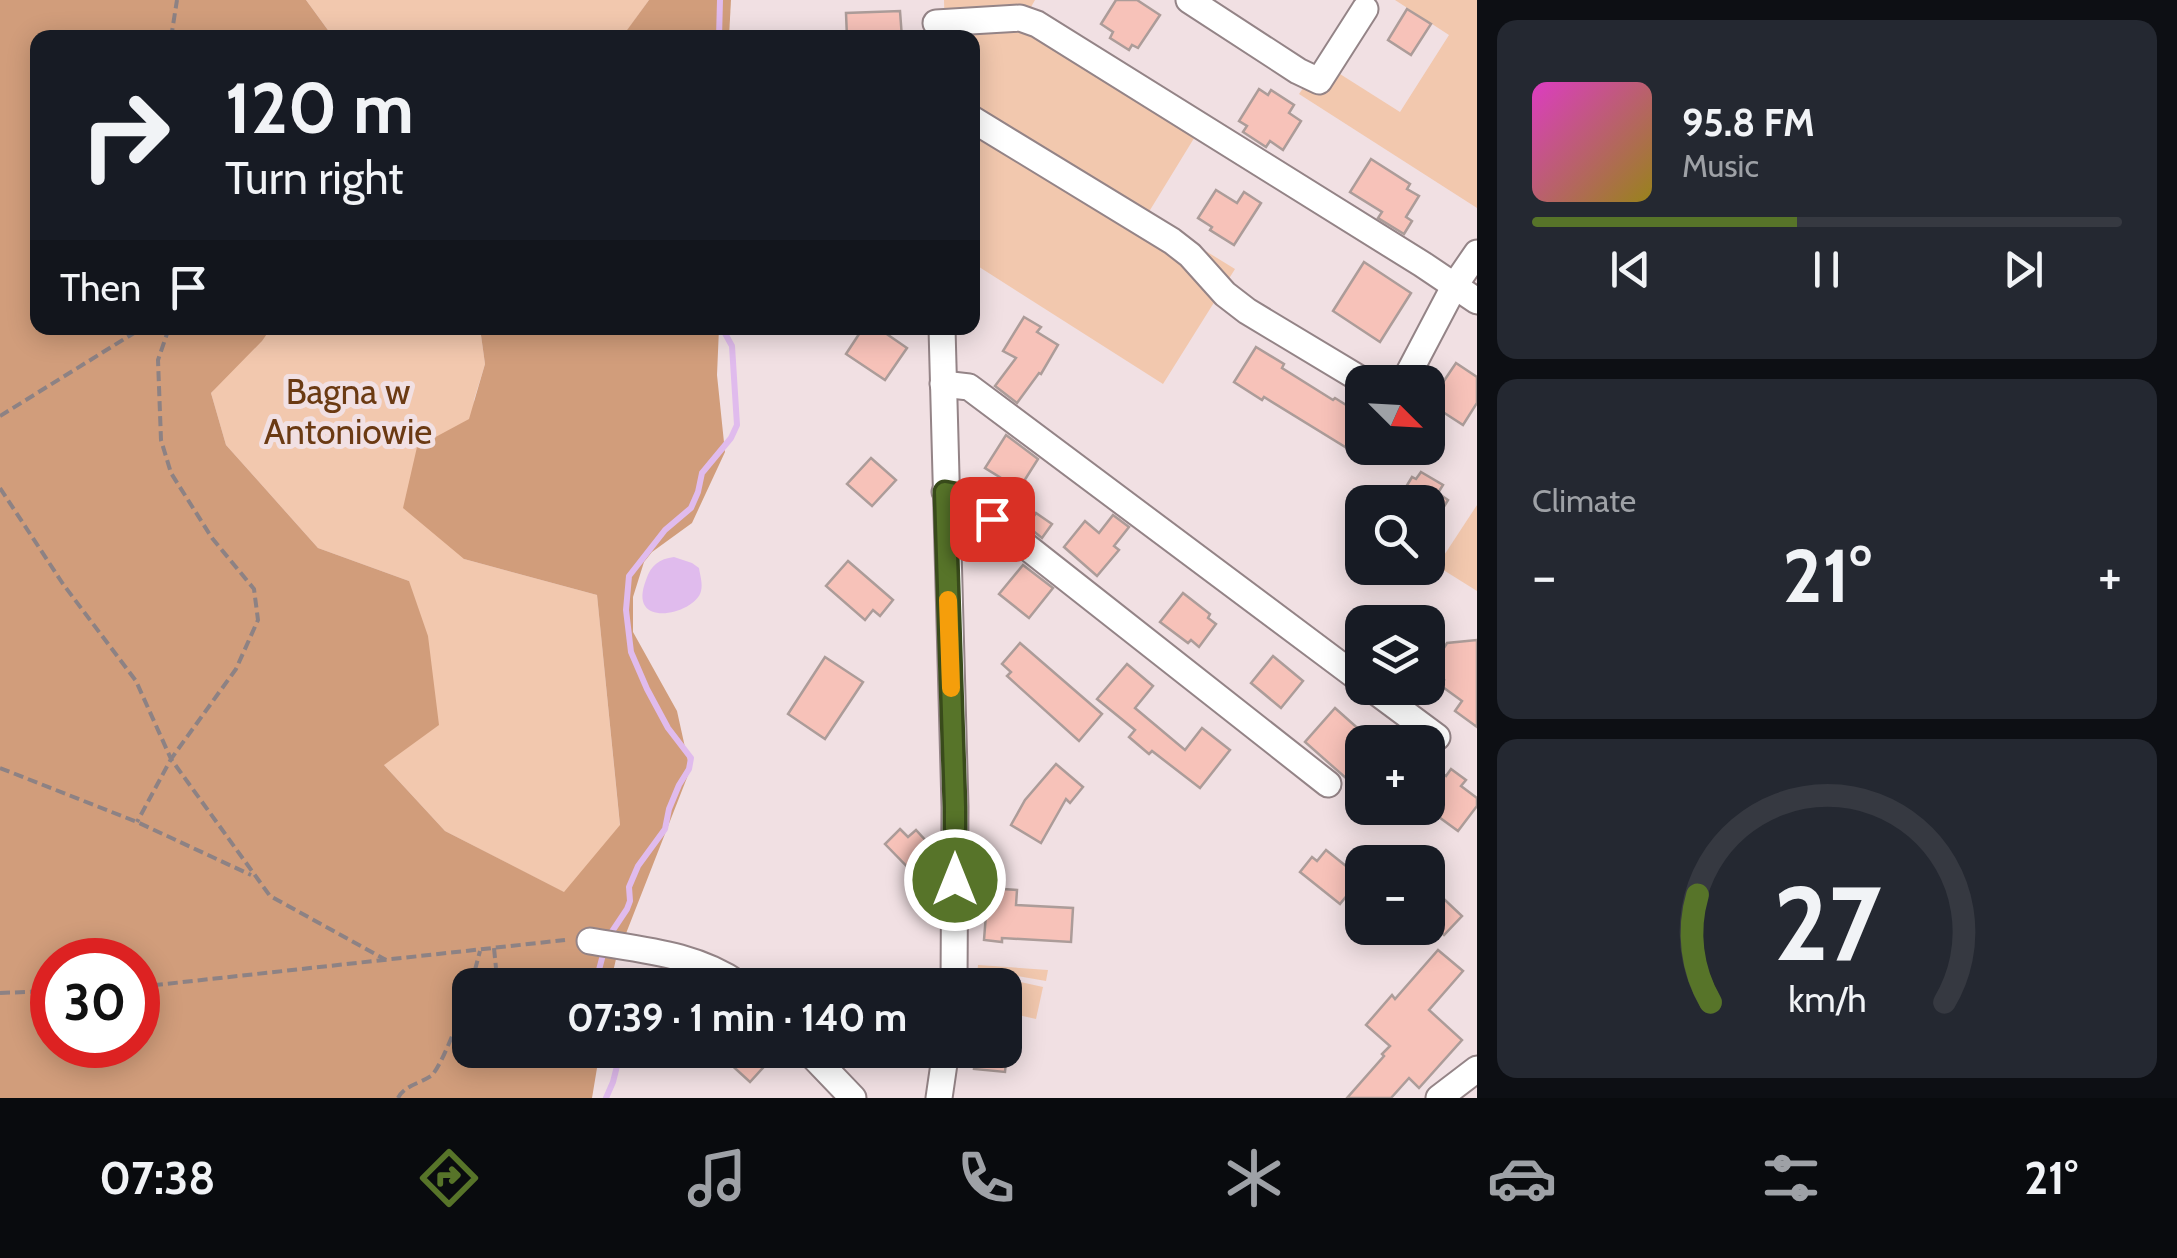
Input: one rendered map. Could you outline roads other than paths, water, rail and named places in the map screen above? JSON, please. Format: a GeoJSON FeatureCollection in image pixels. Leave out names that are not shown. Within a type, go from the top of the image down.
{"type":"FeatureCollection","features":[{"type":"Feature","properties":{"kind":"street"},"geometry":{"type":"LineString","coordinates":[[1189,0],[1319,81],[1365,9]]}},
{"type":"Feature","properties":{"kind":"street"},"geometry":{"type":"LineString","coordinates":[[936,20],[1020,18],[1037,24],[1477,301]]}},
{"type":"Feature","properties":{"kind":"street"},"geometry":{"type":"LineString","coordinates":[[980,125],[1172,241],[1247,311],[1345,369]]}},
{"type":"Feature","properties":{"kind":"street"},"geometry":{"type":"LineString","coordinates":[[1413,365],[1455,285],[1477,253]]}},
{"type":"Feature","properties":{"kind":"street"},"geometry":{"type":"LineString","coordinates":[[942,335],[955,807],[954,968]]}},
{"type":"Feature","properties":{"kind":"street"},"geometry":{"type":"LineString","coordinates":[[943,384],[969,387],[1345,668]]}},
{"type":"Feature","properties":{"kind":"street"},"geometry":{"type":"LineString","coordinates":[[945,492],[961,495],[1328,784]]}},
{"type":"Feature","properties":{"kind":"street"},"geometry":{"type":"LineString","coordinates":[[1394,705],[1421,725]]}},
{"type":"Feature","properties":{"kind":"street"},"geometry":{"type":"LineString","coordinates":[[590,941],[712,968]]}},
{"type":"Feature","properties":{"kind":"street"},"geometry":{"type":"LineString","coordinates":[[824,1068],[852,1098]]}},
{"type":"Feature","properties":{"kind":"street"},"geometry":{"type":"LineString","coordinates":[[938,1098],[943,1068]]}},
{"type":"Feature","properties":{"kind":"street"},"geometry":{"type":"LineString","coordinates":[[1439,1098],[1477,1070]]}},
{"type":"Feature","properties":{"kind":"waterway"},"geometry":{"type":"LineString","coordinates":[[719,30],[720,0]]}},
{"type":"Feature","properties":{"kind":"waterway"},"geometry":{"type":"LineString","coordinates":[[609,936],[627,909],[629,887],[638,866],[665,829],[669,809],[691,758],[668,728],[631,652],[626,610],[629,576],[665,530],[691,508],[702,473],[737,425],[732,346],[726,335]]}},
{"type":"Feature","properties":{"kind":"waterway"},"geometry":{"type":"LineString","coordinates":[[599,968],[605,947]]}},
{"type":"Feature","properties":{"kind":"waterway"},"geometry":{"type":"LineString","coordinates":[[606,1098],[616,1068]]}},
{"type":"Feature","properties":{"kind":"park label","name":"Bagna w Antoniowie"},"geometry":{"type":"Point","coordinates":[348,411]}}]}
